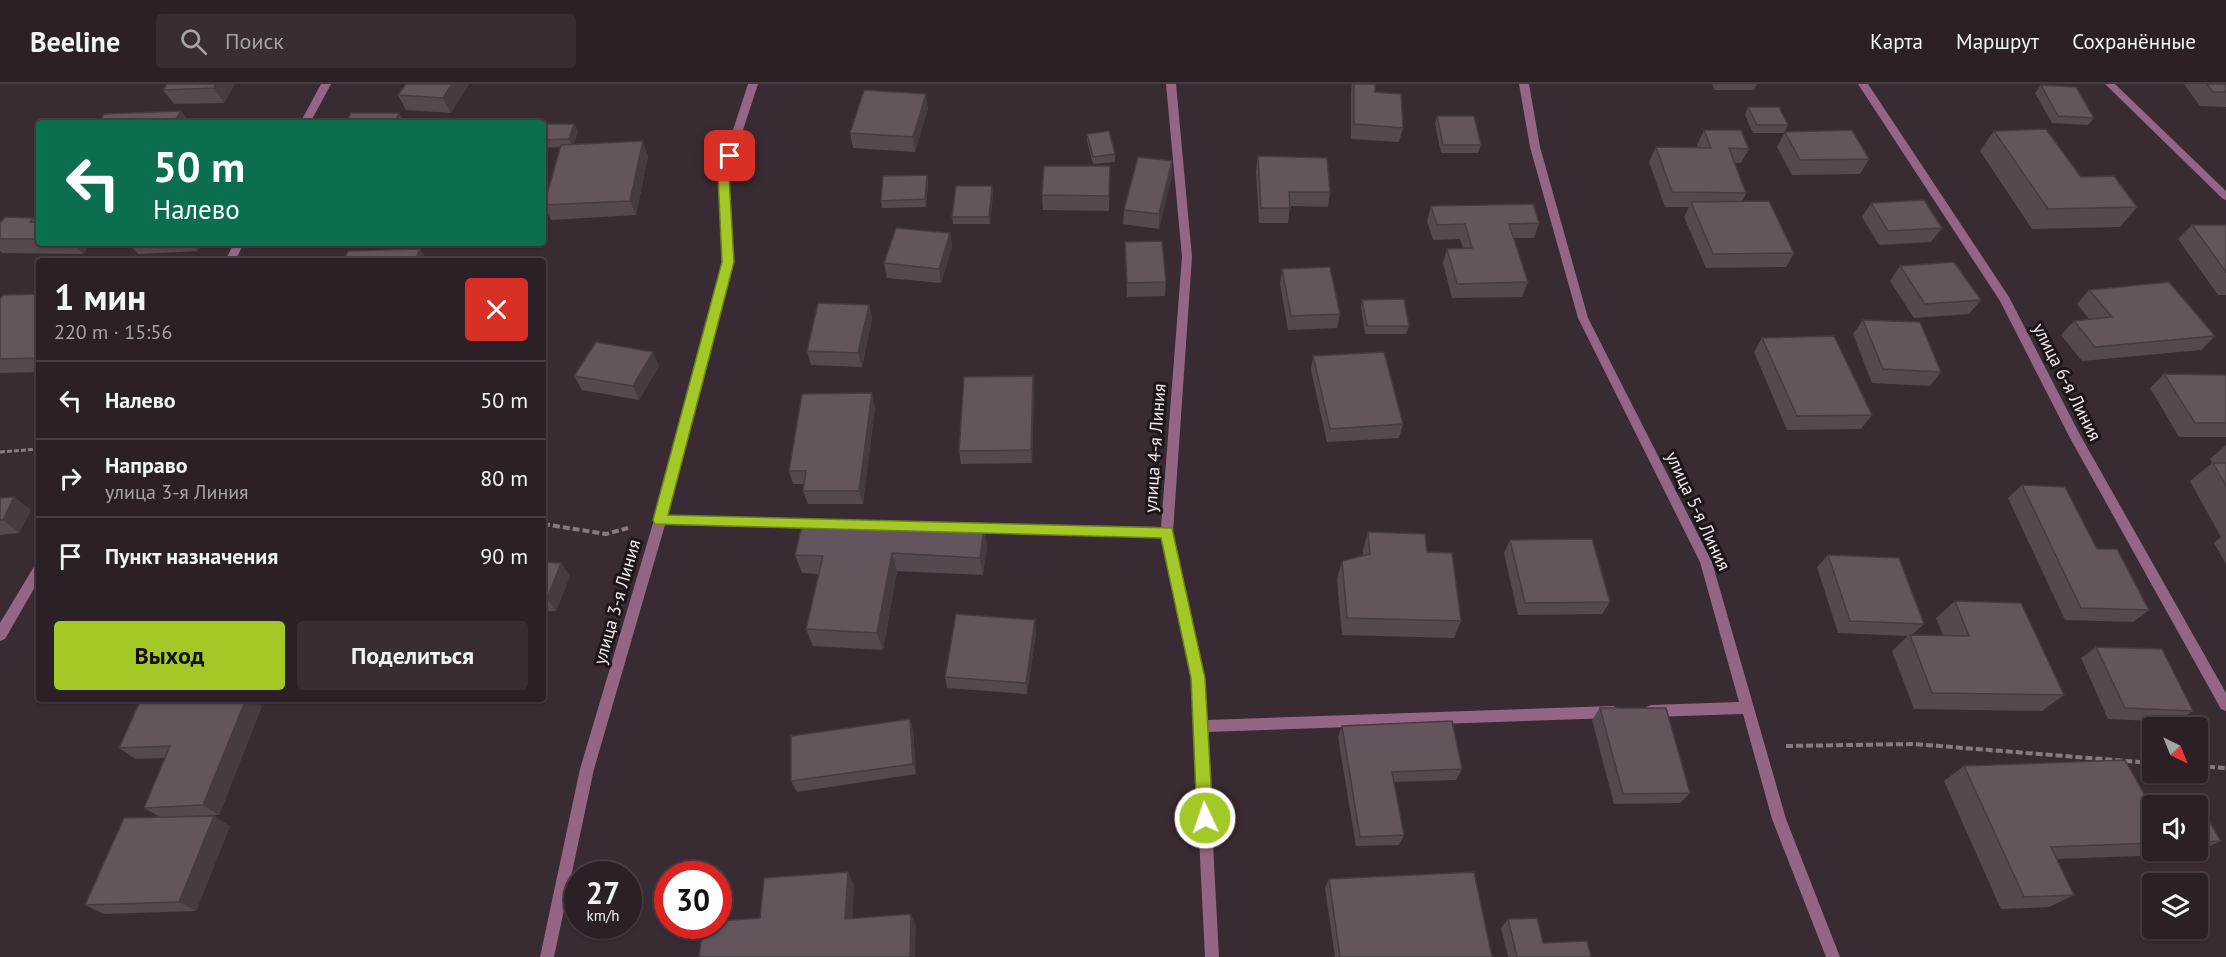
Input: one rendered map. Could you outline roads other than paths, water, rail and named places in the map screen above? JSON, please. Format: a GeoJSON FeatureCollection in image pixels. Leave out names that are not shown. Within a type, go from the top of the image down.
{"type":"FeatureCollection","features":[{"type":"Feature","properties":{"kind":"street"},"geometry":{"type":"LineString","coordinates":[[307,120],[326,84]]}},
{"type":"Feature","properties":{"kind":"street","name":"улица 3-я Линия"},"geometry":{"type":"LineString","coordinates":[[547,957],[587,769],[660,520],[728,262],[723,176],[753,84]]}},
{"type":"Feature","properties":{"kind":"street","name":"улица 4-я Линия"},"geometry":{"type":"LineString","coordinates":[[1171,84],[1187,256],[1167,532],[1198,678],[1212,957]]}},
{"type":"Feature","properties":{"kind":"street","name":"улица 5-я Линия"},"geometry":{"type":"LineString","coordinates":[[1524,84],[1535,147],[1583,318],[1706,562],[1779,819],[1833,957]]}},
{"type":"Feature","properties":{"kind":"street","name":"улица 6-я Линия"},"geometry":{"type":"LineString","coordinates":[[1863,84],[2005,300],[2074,435],[2226,705]]}},
{"type":"Feature","properties":{"kind":"street"},"geometry":{"type":"LineString","coordinates":[[2110,84],[2226,197]]}},
{"type":"Feature","properties":{"kind":"street"},"geometry":{"type":"LineString","coordinates":[[660,520],[837,525]]}},
{"type":"Feature","properties":{"kind":"street"},"geometry":{"type":"LineString","coordinates":[[931,527],[1167,532]]}},
{"type":"Feature","properties":{"kind":"street"},"geometry":{"type":"LineString","coordinates":[[0,634],[36,574]]}},
{"type":"Feature","properties":{"kind":"street"},"geometry":{"type":"LineString","coordinates":[[1200,726],[1747,708]]}}]}
